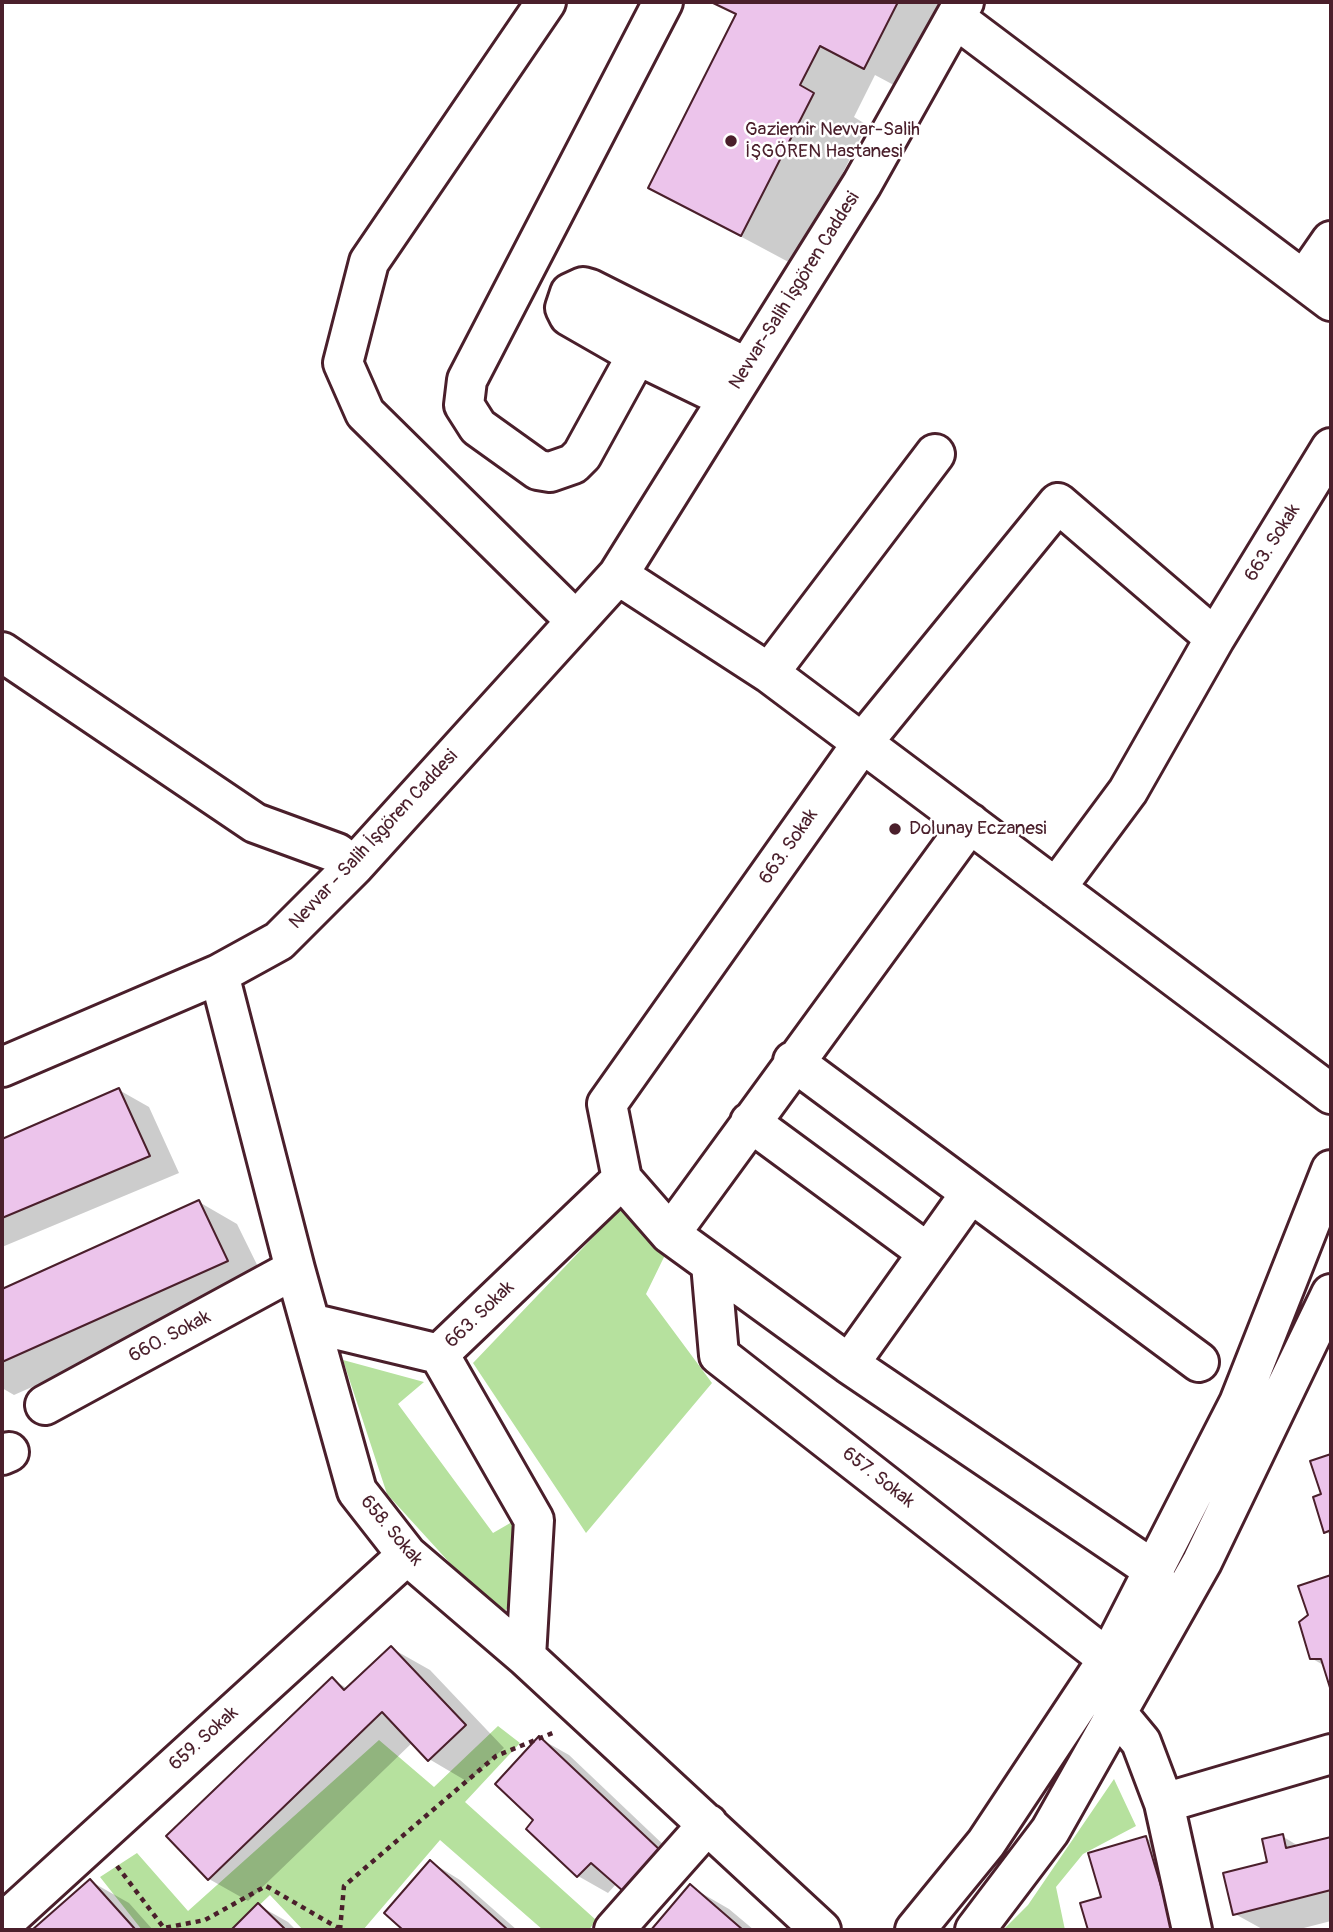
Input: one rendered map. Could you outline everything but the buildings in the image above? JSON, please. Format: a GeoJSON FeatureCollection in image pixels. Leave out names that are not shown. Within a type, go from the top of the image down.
{"type":"FeatureCollection","features":[{"type":"Feature","properties":{"kind":"street"},"geometry":{"type":"LineString","coordinates":[[546,2],[369,261],[343,363],[365,413],[576,621]]}},
{"type":"Feature","properties":{"kind":"street"},"geometry":{"type":"LineString","coordinates":[[637,355],[582,455],[561,470],[538,470],[478,427],[464,405],[467,380],[663,2]]}},
{"type":"Feature","properties":{"kind":"street"},"geometry":{"type":"LineString","coordinates":[[960,10],[1318,291],[1331,241]]}},
{"type":"Feature","properties":{"kind":"street","name":"Nevvar-Salih İşgören Caddesi"},"geometry":{"type":"LineString","coordinates":[[618,575],[862,184],[960,10]]}},
{"type":"Feature","properties":{"kind":"street"},"geometry":{"type":"LineString","coordinates":[[583,287],[590,289],[738,384],[637,355],[569,316],[565,308],[570,293],[583,287]]}},
{"type":"Feature","properties":{"kind":"street","name":"663. Sokak"},"geometry":{"type":"LineString","coordinates":[[1056,888],[1128,791],[1215,638],[1331,448]]}},
{"type":"Feature","properties":{"kind":"street"},"geometry":{"type":"LineString","coordinates":[[769,673],[935,454]]}},
{"type":"Feature","properties":{"kind":"street","name":"663. Sokak"},"geometry":{"type":"LineString","coordinates":[[439,1354],[622,1179],[607,1104],[863,743],[1058,503],[1215,638]]}},
{"type":"Feature","properties":{"kind":"street"},"geometry":{"type":"LineString","coordinates":[[618,575],[769,673],[1331,1094]]}},
{"type":"Feature","properties":{"kind":"street","name":"Nevvar - Salih İşgören Caddesi"},"geometry":{"type":"LineString","coordinates":[[2,1067],[219,974],[279,941],[354,866],[618,575]]}},
{"type":"Feature","properties":{"kind":"street"},"geometry":{"type":"LineString","coordinates":[[2,652],[255,823],[337,853],[354,866]]}},
{"type":"Feature","properties":{"kind":"street"},"geometry":{"type":"LineString","coordinates":[[670,1234],[793,1061],[970,823]]}},
{"type":"Feature","properties":{"kind":"street","name":"658. Sokak"},"geometry":{"type":"LineString","coordinates":[[219,974],[295,1269],[357,1491],[407,1555],[526,1657],[821,1930]]}},
{"type":"Feature","properties":{"kind":"street"},"geometry":{"type":"LineString","coordinates":[[793,1061],[1199,1362]]}},
{"type":"Feature","properties":{"kind":"street"},"geometry":{"type":"LineString","coordinates":[[750,1122],[928,1254]]}},
{"type":"Feature","properties":{"kind":"street"},"geometry":{"type":"LineString","coordinates":[[915,1930],[986,1843],[1108,1658],[1240,1403],[1331,1170]]}},
{"type":"Feature","properties":{"kind":"street"},"geometry":{"type":"LineString","coordinates":[[622,1179],[670,1234],[849,1364],[1154,1571]]}},
{"type":"Feature","properties":{"kind":"street"},"geometry":{"type":"LineString","coordinates":[[849,1364],[970,1194]]}},
{"type":"Feature","properties":{"kind":"street","name":"657. Sokak"},"geometry":{"type":"LineString","coordinates":[[711,1264],[719,1354],[1108,1658]]}},
{"type":"Feature","properties":{"kind":"street","name":"660. Sokak"},"geometry":{"type":"LineString","coordinates":[[45,1405],[295,1269]]}},
{"type":"Feature","properties":{"kind":"street"},"geometry":{"type":"LineString","coordinates":[[975,1930],[1050,1830],[1202,1562],[1331,1294]]}},
{"type":"Feature","properties":{"kind":"street"},"geometry":{"type":"LineString","coordinates":[[310,1323],[439,1354],[534,1520],[526,1657]]}},
{"type":"Feature","properties":{"kind":"street","name":"659. Sokak"},"geometry":{"type":"LineString","coordinates":[[2,1924],[407,1555]]}},
{"type":"Feature","properties":{"kind":"street"},"geometry":{"type":"LineString","coordinates":[[1117,1713],[1141,1742],[1164,1803],[1192,1930]]}},
{"type":"Feature","properties":{"kind":"street"},"geometry":{"type":"LineString","coordinates":[[1164,1803],[1331,1754]]}},
{"type":"Feature","properties":{"kind":"street"},"geometry":{"type":"LineString","coordinates":[[614,1930],[708,1824]]}},
{"type":"Feature","properties":{"kind":"path"},"geometry":{"type":"LineString","coordinates":[[95,1837],[164,1928],[205,1920],[266,1886],[340,1930],[344,1886],[389,1846],[496,1756],[591,1717]]}},
{"type":"Feature","properties":{"kind":"green space"},"geometry":{"type":"Polygon","coordinates":[[[622,1207],[665,1255],[646,1294],[712,1383],[586,1533],[473,1363],[622,1207]]]}},
{"type":"Feature","properties":{"kind":"green space"},"geometry":{"type":"Polygon","coordinates":[[[343,1360],[424,1382],[398,1404],[493,1533],[512,1522],[524,1548],[518,1593],[500,1618],[387,1494],[343,1360]]]}},
{"type":"Feature","properties":{"kind":"green space"},"geometry":{"type":"Polygon","coordinates":[[[498,1726],[520,1743],[465,1802],[596,1920],[589,1930],[543,1930],[440,1840],[363,1930],[303,1930],[270,1895],[233,1930],[142,1930],[100,1877],[137,1853],[188,1911],[379,1740],[434,1787],[498,1726]]]}},
{"type":"Feature","properties":{"kind":"green space"},"geometry":{"type":"Polygon","coordinates":[[[1114,1779],[1136,1826],[1083,1854],[1056,1887],[1065,1930],[1003,1930],[1028,1905],[1114,1779]]]}},
{"type":"Feature","properties":{"kind":"place","name":"Gaziemir Nevvar-Salih İŞGÖREN Hastanesi"},"geometry":{"type":"Point","coordinates":[731,141]}},
{"type":"Feature","properties":{"kind":"place","name":"Dolunay Eczanesi"},"geometry":{"type":"Point","coordinates":[895,829]}}]}
